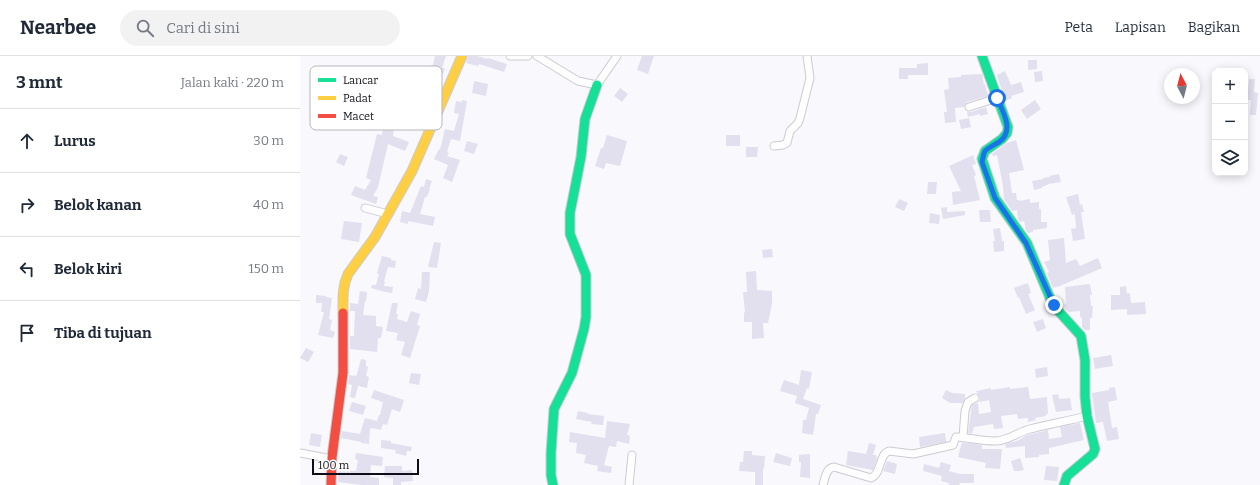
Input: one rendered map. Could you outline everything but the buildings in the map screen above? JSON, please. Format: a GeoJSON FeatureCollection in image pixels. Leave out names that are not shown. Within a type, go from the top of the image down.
{"type":"FeatureCollection","features":[{"type":"Feature","properties":{"kind":"street"},"geometry":{"type":"LineString","coordinates":[[442,102],[462,56]]}},
{"type":"Feature","properties":{"kind":"street"},"geometry":{"type":"LineString","coordinates":[[510,56],[528,56]]}},
{"type":"Feature","properties":{"kind":"street"},"geometry":{"type":"LineString","coordinates":[[536,56],[573,78],[586,84],[597,85]]}},
{"type":"Feature","properties":{"kind":"street"},"geometry":{"type":"LineString","coordinates":[[553,485],[551,479],[551,460],[554,409],[572,372],[586,317],[586,275],[570,234],[570,213],[581,157],[585,118],[597,85],[617,56]]}},
{"type":"Feature","properties":{"kind":"street"},"geometry":{"type":"LineString","coordinates":[[774,146],[787,143],[790,131],[798,123],[800,118],[810,78],[806,56]]}},
{"type":"Feature","properties":{"kind":"street"},"geometry":{"type":"LineString","coordinates":[[982,56],[1006,119],[1008,130],[1002,139],[988,148],[984,153],[982,162],[986,174],[995,198],[1029,248],[1044,286],[1054,305],[1081,336],[1085,360],[1087,416],[1095,444],[1095,451],[1066,476],[1064,485]]}},
{"type":"Feature","properties":{"kind":"street"},"geometry":{"type":"LineString","coordinates":[[969,107],[997,98]]}},
{"type":"Feature","properties":{"kind":"street"},"geometry":{"type":"LineString","coordinates":[[331,485],[332,458],[340,405],[344,358],[343,287],[348,274],[375,237],[412,171],[430,130]]}},
{"type":"Feature","properties":{"kind":"street"},"geometry":{"type":"LineString","coordinates":[[365,208],[388,214]]}},
{"type":"Feature","properties":{"kind":"street"},"geometry":{"type":"LineString","coordinates":[[963,437],[965,411],[968,402],[975,398]]}},
{"type":"Feature","properties":{"kind":"street"},"geometry":{"type":"LineString","coordinates":[[823,485],[828,470],[834,467],[871,478],[876,475],[886,453],[889,451],[913,454],[953,445],[957,437],[996,441],[1007,439],[1030,429],[1087,416]]}},
{"type":"Feature","properties":{"kind":"street"},"geometry":{"type":"LineString","coordinates":[[300,453],[332,458]]}},
{"type":"Feature","properties":{"kind":"street"},"geometry":{"type":"LineString","coordinates":[[629,485],[632,455]]}},
{"type":"Feature","properties":{"kind":"traffic: fast"},"geometry":{"type":"LineString","coordinates":[[982,56],[1008,127],[1007,133],[1002,139],[985,151],[982,159],[995,198],[1027,243],[1053,305],[1081,336],[1085,360],[1085,397],[1087,416],[1095,449],[1093,454],[1067,476],[1064,485]]}},
{"type":"Feature","properties":{"kind":"traffic: fast"},"geometry":{"type":"LineString","coordinates":[[553,485],[551,475],[551,453],[554,409],[572,373],[586,317],[586,275],[570,234],[570,213],[581,157],[585,119],[597,85]]}},
{"type":"Feature","properties":{"kind":"traffic: slow"},"geometry":{"type":"LineString","coordinates":[[442,102],[462,56]]}},
{"type":"Feature","properties":{"kind":"traffic: slow"},"geometry":{"type":"LineString","coordinates":[[343,313],[344,288],[348,274],[375,237],[412,171],[430,130]]}},
{"type":"Feature","properties":{"kind":"traffic: jam"},"geometry":{"type":"LineString","coordinates":[[331,485],[332,457],[343,373],[343,313]]}},
{"type":"Feature","properties":{"kind":"route"},"geometry":{"type":"LineString","coordinates":[[997,98],[1006,119],[1008,130],[999,142],[992,145],[985,151],[982,162],[998,204],[1031,252],[1044,286],[1054,305]]}}]}
